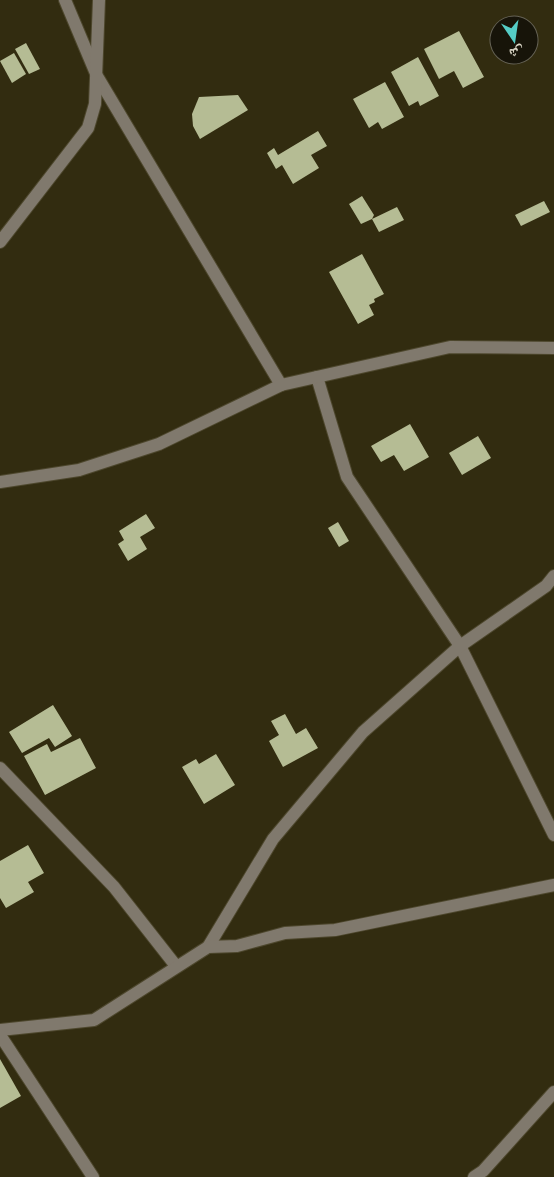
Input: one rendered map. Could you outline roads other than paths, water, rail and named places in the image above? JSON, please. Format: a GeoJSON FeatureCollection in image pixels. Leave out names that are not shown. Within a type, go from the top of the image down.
{"type":"FeatureCollection","features":[{"type":"Feature","properties":{"kind":"street"},"geometry":{"type":"LineString","coordinates":[[65,0],[97,76],[281,385]]}},
{"type":"Feature","properties":{"kind":"street"},"geometry":{"type":"LineString","coordinates":[[0,242],[88,128],[95,104],[99,0]]}},
{"type":"Feature","properties":{"kind":"street"},"geometry":{"type":"LineString","coordinates":[[0,482],[79,470],[159,444],[281,385],[450,347],[554,348]]}},
{"type":"Feature","properties":{"kind":"street"},"geometry":{"type":"LineString","coordinates":[[317,377],[347,477],[460,646],[554,835]]}},
{"type":"Feature","properties":{"kind":"street"},"geometry":{"type":"LineString","coordinates":[[0,1030],[94,1020],[208,947],[272,839],[363,732],[460,646],[546,586],[554,576]]}},
{"type":"Feature","properties":{"kind":"street"},"geometry":{"type":"LineString","coordinates":[[0,768],[114,887],[176,966]]}},
{"type":"Feature","properties":{"kind":"street"},"geometry":{"type":"LineString","coordinates":[[208,947],[237,946],[285,934],[335,930],[554,885]]}},
{"type":"Feature","properties":{"kind":"street"},"geometry":{"type":"LineString","coordinates":[[0,1035],[93,1177]]}},
{"type":"Feature","properties":{"kind":"street"},"geometry":{"type":"LineString","coordinates":[[474,1177],[483,1171],[554,1092]]}}]}
